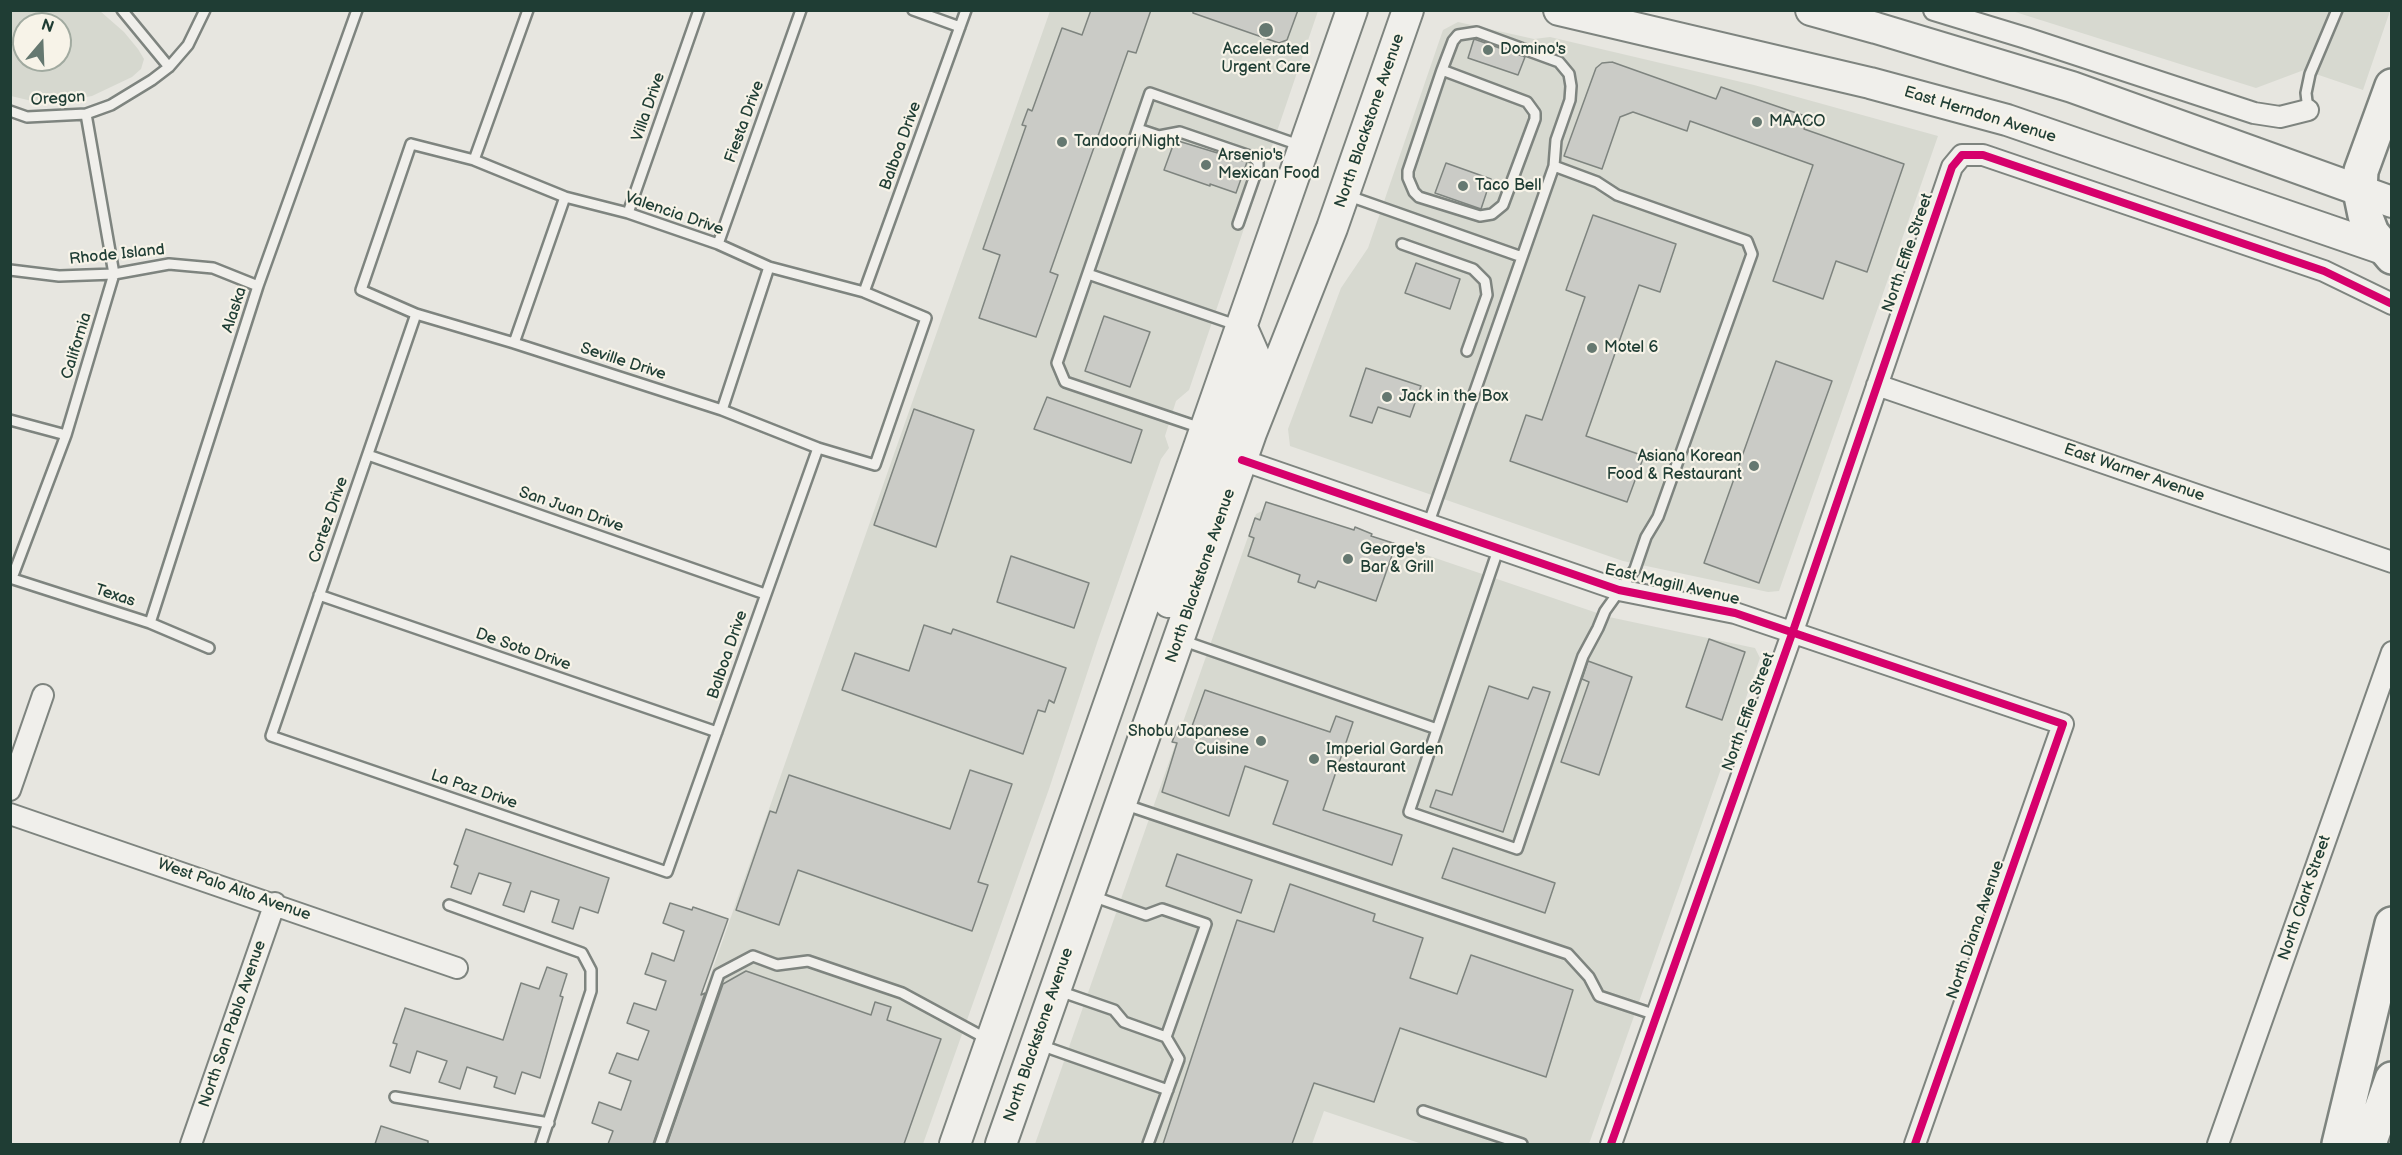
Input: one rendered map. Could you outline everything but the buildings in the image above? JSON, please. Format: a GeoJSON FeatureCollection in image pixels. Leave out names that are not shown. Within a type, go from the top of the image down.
{"type":"FeatureCollection","features":[{"type":"Feature","properties":{"kind":"highway"},"geometry":{"type":"LineString","coordinates":[[2389,253],[2372,233],[2360,191],[2361,171],[2391,86]]}},
{"type":"Feature","properties":{"kind":"highway"},"geometry":{"type":"LineString","coordinates":[[2339,1144],[2391,924]]}},
{"type":"Feature","properties":{"kind":"highway"},"geometry":{"type":"LineString","coordinates":[[2369,1144],[2391,1078]]}},
{"type":"Feature","properties":{"kind":"main road"},"geometry":{"type":"LineString","coordinates":[[956,1144],[1352,10]]}},
{"type":"Feature","properties":{"kind":"main road","name":"North Blackstone Avenue"},"geometry":{"type":"LineString","coordinates":[[1000,1144],[1242,460],[1344,195],[1408,10]]}},
{"type":"Feature","properties":{"kind":"main road","name":"East Herndon Avenue"},"geometry":{"type":"LineString","coordinates":[[1560,10],[1869,83],[1995,117],[2389,253]]}},
{"type":"Feature","properties":{"kind":"main road"},"geometry":{"type":"LineString","coordinates":[[1811,10],[2072,87],[2391,202]]}},
{"type":"Feature","properties":{"kind":"main road"},"geometry":{"type":"LineString","coordinates":[[1242,327],[1254,355],[1229,438],[1233,454],[1242,460]]}},
{"type":"Feature","properties":{"kind":"main road"},"geometry":{"type":"LineString","coordinates":[[1179,639],[1167,608],[1213,477],[1214,447],[1206,429]]}},
{"type":"Feature","properties":{"kind":"street"},"geometry":{"type":"LineString","coordinates":[[1934,10],[2253,113],[2280,117],[2308,110]]}},
{"type":"Feature","properties":{"kind":"street","name":"North Effie Street"},"geometry":{"type":"LineString","coordinates":[[1611,1144],[1792,631],[1952,166],[1962,154],[1983,155],[2324,271],[2391,304]]}},
{"type":"Feature","properties":{"kind":"street","name":"East Warner Avenue"},"geometry":{"type":"LineString","coordinates":[[1877,385],[2391,562]]}},
{"type":"Feature","properties":{"kind":"street","name":"East Magill Avenue"},"geometry":{"type":"LineString","coordinates":[[1242,460],[1619,590],[1736,613],[2063,724]]}},
{"type":"Feature","properties":{"kind":"street","name":"North Clark Street"},"geometry":{"type":"LineString","coordinates":[[2218,1144],[2391,652]]}},
{"type":"Feature","properties":{"kind":"street"},"geometry":{"type":"LineString","coordinates":[[10,790],[43,695]]}},
{"type":"Feature","properties":{"kind":"street","name":"North Diana Avenue"},"geometry":{"type":"LineString","coordinates":[[1915,1144],[2063,724]]}},
{"type":"Feature","properties":{"kind":"street","name":"West Palo Alto Avenue"},"geometry":{"type":"LineString","coordinates":[[10,814],[275,903],[457,968]]}},
{"type":"Feature","properties":{"kind":"street","name":"North San Pablo Avenue"},"geometry":{"type":"LineString","coordinates":[[191,1144],[275,903]]}},
{"type":"Feature","properties":{"kind":"lane"},"geometry":{"type":"LineString","coordinates":[[122,10],[169,67]]}},
{"type":"Feature","properties":{"kind":"lane","name":"Oregon"},"geometry":{"type":"LineString","coordinates":[[10,111],[27,117],[86,114],[111,105],[169,67],[188,45],[205,10]]}},
{"type":"Feature","properties":{"kind":"lane","name":"Alaska"},"geometry":{"type":"LineString","coordinates":[[150,623],[258,286],[357,10]]}},
{"type":"Feature","properties":{"kind":"lane"},"geometry":{"type":"LineString","coordinates":[[474,160],[528,10]]}},
{"type":"Feature","properties":{"kind":"lane","name":"Villa Drive"},"geometry":{"type":"LineString","coordinates":[[628,213],[699,10]]}},
{"type":"Feature","properties":{"kind":"lane","name":"Fiesta Drive"},"geometry":{"type":"LineString","coordinates":[[718,244],[801,10]]}},
{"type":"Feature","properties":{"kind":"lane"},"geometry":{"type":"LineString","coordinates":[[913,10],[960,27]]}},
{"type":"Feature","properties":{"kind":"lane","name":"Balboa Drive"},"geometry":{"type":"LineString","coordinates":[[864,292],[966,10]]}},
{"type":"Feature","properties":{"kind":"lane"},"geometry":{"type":"LineString","coordinates":[[2308,110],[2306,93],[2310,74],[2337,10]]}},
{"type":"Feature","properties":{"kind":"lane"},"geometry":{"type":"LineString","coordinates":[[1428,525],[1554,166],[1556,140],[1570,100],[1571,86],[1569,74],[1559,62],[1472,32],[1458,35],[1453,40],[1442,70],[1408,171],[1414,192],[1419,196],[1480,216],[1492,214],[1503,205],[1535,119],[1531,104],[1442,70]]}},
{"type":"Feature","properties":{"kind":"lane"},"geometry":{"type":"LineString","coordinates":[[1206,429],[1065,382],[1056,363],[1150,93],[1304,147]]}},
{"type":"Feature","properties":{"kind":"lane","name":"California"},"geometry":{"type":"LineString","coordinates":[[11,578],[66,435],[114,274],[86,114]]}},
{"type":"Feature","properties":{"kind":"lane"},"geometry":{"type":"LineString","coordinates":[[1138,129],[1159,136],[1180,132],[1253,157],[1258,162],[1258,167],[1238,224]]}},
{"type":"Feature","properties":{"kind":"lane","name":"Valencia Drive"},"geometry":{"type":"LineString","coordinates":[[361,290],[411,144],[474,160],[565,196],[628,213],[718,244],[769,267],[864,292],[926,318],[875,465]]}},
{"type":"Feature","properties":{"kind":"lane"},"geometry":{"type":"LineString","coordinates":[[1498,550],[1409,812],[1517,849],[1583,656],[1605,611],[1635,569],[1646,537],[1658,517],[1752,254],[1747,241],[1617,195],[1597,182],[1554,166]]}},
{"type":"Feature","properties":{"kind":"lane"},"geometry":{"type":"LineString","coordinates":[[1344,195],[1522,257]]}},
{"type":"Feature","properties":{"kind":"lane"},"geometry":{"type":"LineString","coordinates":[[514,343],[565,196]]}},
{"type":"Feature","properties":{"kind":"lane"},"geometry":{"type":"LineString","coordinates":[[1402,244],[1473,269],[1485,280],[1488,287],[1487,295],[1467,351]]}},
{"type":"Feature","properties":{"kind":"lane","name":"Rhode Island"},"geometry":{"type":"LineString","coordinates":[[10,270],[59,276],[114,274],[169,264],[213,268],[258,286]]}},
{"type":"Feature","properties":{"kind":"lane"},"geometry":{"type":"LineString","coordinates":[[722,410],[769,267]]}},
{"type":"Feature","properties":{"kind":"lane"},"geometry":{"type":"LineString","coordinates":[[1088,274],[1242,327]]}},
{"type":"Feature","properties":{"kind":"lane","name":"Seville Drive"},"geometry":{"type":"LineString","coordinates":[[361,290],[416,314],[722,410],[818,448],[875,465]]}},
{"type":"Feature","properties":{"kind":"lane","name":"Cortez Drive"},"geometry":{"type":"LineString","coordinates":[[271,736],[416,314]]}},
{"type":"Feature","properties":{"kind":"lane"},"geometry":{"type":"LineString","coordinates":[[10,420],[66,435]]}},
{"type":"Feature","properties":{"kind":"lane","name":"Balboa Drive"},"geometry":{"type":"LineString","coordinates":[[667,872],[818,448]]}},
{"type":"Feature","properties":{"kind":"lane","name":"San Juan Drive"},"geometry":{"type":"LineString","coordinates":[[368,454],[765,594]]}},
{"type":"Feature","properties":{"kind":"lane","name":"Texas"},"geometry":{"type":"LineString","coordinates":[[11,578],[150,623],[209,648]]}},
{"type":"Feature","properties":{"kind":"lane","name":"De Soto Drive"},"geometry":{"type":"LineString","coordinates":[[319,595],[717,732]]}},
{"type":"Feature","properties":{"kind":"lane"},"geometry":{"type":"LineString","coordinates":[[1179,639],[1437,729]]}},
{"type":"Feature","properties":{"kind":"lane","name":"La Paz Drive"},"geometry":{"type":"LineString","coordinates":[[271,736],[667,872]]}},
{"type":"Feature","properties":{"kind":"lane"},"geometry":{"type":"LineString","coordinates":[[1121,803],[1568,954],[1589,976],[1599,996],[1656,1014]]}},
{"type":"Feature","properties":{"kind":"lane"},"geometry":{"type":"LineString","coordinates":[[1089,895],[1146,915],[1162,909],[1206,924],[1166,1037]]}},
{"type":"Feature","properties":{"kind":"lane"},"geometry":{"type":"LineString","coordinates":[[449,905],[582,953],[591,970],[591,991],[541,1144]]}},
{"type":"Feature","properties":{"kind":"lane"},"geometry":{"type":"LineString","coordinates":[[660,1144],[719,974],[753,956],[777,965],[808,961],[902,993],[991,1042]]}},
{"type":"Feature","properties":{"kind":"lane"},"geometry":{"type":"LineString","coordinates":[[1056,990],[1114,1010],[1124,1022],[1166,1037],[1179,1059],[1148,1144]]}},
{"type":"Feature","properties":{"kind":"lane"},"geometry":{"type":"LineString","coordinates":[[1036,1044],[1168,1090]]}},
{"type":"Feature","properties":{"kind":"lane"},"geometry":{"type":"LineString","coordinates":[[395,1097],[549,1123]]}},
{"type":"Feature","properties":{"kind":"lane"},"geometry":{"type":"LineString","coordinates":[[1423,1111],[1522,1144]]}},
{"type":"Feature","properties":{"kind":"shaded area"},"geometry":{"type":"Polygon","coordinates":[[[11,10],[100,11],[124,32],[144,59],[141,69],[132,77],[92,96],[63,101],[36,102],[11,96],[11,10]]]}},
{"type":"Feature","properties":{"kind":"shaded area"},"geometry":{"type":"Polygon","coordinates":[[[1050,11],[1318,11],[1189,390],[1176,401],[1165,436],[1169,448],[1161,459],[1049,789],[923,1144],[651,1144],[1050,11]]]}},
{"type":"Feature","properties":{"kind":"shaded area"},"geometry":{"type":"Polygon","coordinates":[[[2012,11],[2390,11],[2363,90],[2304,70],[2256,88],[2012,11]]]}},
{"type":"Feature","properties":{"kind":"shaded area"},"geometry":{"type":"Polygon","coordinates":[[[1458,22],[1534,39],[1550,37],[1754,85],[1938,136],[1779,591],[1768,592],[1623,561],[1290,446],[1288,429],[1341,288],[1368,248],[1443,30],[1458,22]]]}},
{"type":"Feature","properties":{"kind":"shaded area"},"geometry":{"type":"Polygon","coordinates":[[[1276,504],[1609,617],[1755,648],[1760,658],[1589,1144],[1422,1144],[1324,1111],[1312,1144],[1035,1144],[1256,514],[1276,504]]]}},
{"type":"Feature","properties":{"kind":"cycle path"},"geometry":{"type":"LineString","coordinates":[[1611,1144],[1793,631],[1952,167],[1962,155],[1983,155],[2324,271],[2392,304]]}},
{"type":"Feature","properties":{"kind":"cycle path"},"geometry":{"type":"LineString","coordinates":[[1242,460],[1619,590],[1735,613],[2063,724],[1915,1144]]}},
{"type":"Feature","properties":{"kind":"place","name":"Accelerated Urgent Care"},"geometry":{"type":"Point","coordinates":[1266,30]}},
{"type":"Feature","properties":{"kind":"place","name":"Domino's"},"geometry":{"type":"Point","coordinates":[1488,50]}},
{"type":"Feature","properties":{"kind":"place","name":"MAACO"},"geometry":{"type":"Point","coordinates":[1757,122]}},
{"type":"Feature","properties":{"kind":"place","name":"Tandoori Night"},"geometry":{"type":"Point","coordinates":[1062,142]}},
{"type":"Feature","properties":{"kind":"place","name":"Arsenio's Mexican Food"},"geometry":{"type":"Point","coordinates":[1206,165]}},
{"type":"Feature","properties":{"kind":"place","name":"Taco Bell"},"geometry":{"type":"Point","coordinates":[1463,186]}},
{"type":"Feature","properties":{"kind":"place","name":"Motel 6"},"geometry":{"type":"Point","coordinates":[1592,348]}},
{"type":"Feature","properties":{"kind":"place","name":"Jack in the Box"},"geometry":{"type":"Point","coordinates":[1387,397]}},
{"type":"Feature","properties":{"kind":"place","name":"Asiana Korean Food & Restaurant"},"geometry":{"type":"Point","coordinates":[1754,466]}},
{"type":"Feature","properties":{"kind":"place","name":"George's Bar & Grill"},"geometry":{"type":"Point","coordinates":[1348,559]}},
{"type":"Feature","properties":{"kind":"place","name":"Shobu Japanese Cuisine"},"geometry":{"type":"Point","coordinates":[1261,741]}},
{"type":"Feature","properties":{"kind":"place","name":"Imperial Garden Restaurant"},"geometry":{"type":"Point","coordinates":[1314,759]}}]}
